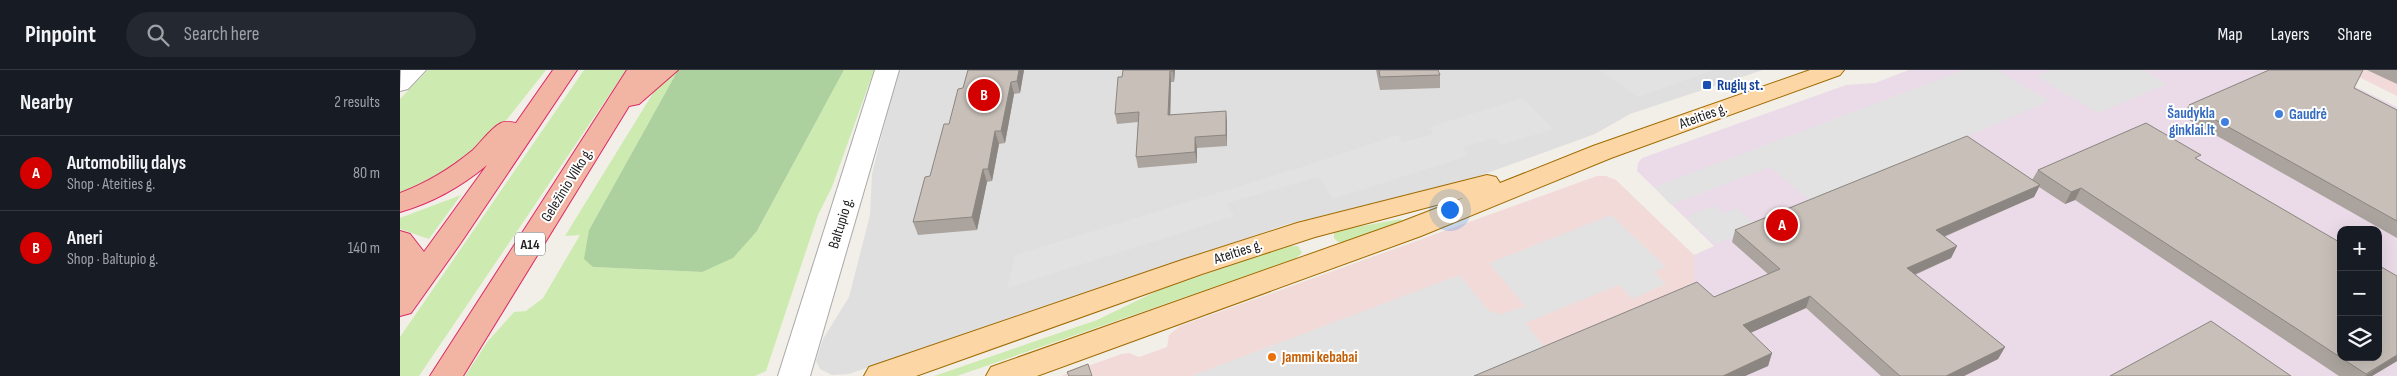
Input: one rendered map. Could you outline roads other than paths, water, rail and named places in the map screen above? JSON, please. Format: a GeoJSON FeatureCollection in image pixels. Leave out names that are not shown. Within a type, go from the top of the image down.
{"type":"FeatureCollection","features":[{"type":"Feature","properties":{"kind":"highway"},"geometry":{"type":"LineString","coordinates":[[400,203],[446,183],[477,160],[564,70]]}},
{"type":"Feature","properties":{"kind":"highway"},"geometry":{"type":"LineString","coordinates":[[400,305],[450,237],[564,70]]}},
{"type":"Feature","properties":{"kind":"highway","name":"Geležinio Vilko g."},"geometry":{"type":"LineString","coordinates":[[446,376],[640,70]]}},
{"type":"Feature","properties":{"kind":"highway"},"geometry":{"type":"LineString","coordinates":[[613,113],[666,70]]}},
{"type":"Feature","properties":{"kind":"highway"},"geometry":{"type":"LineString","coordinates":[[400,241],[410,253],[400,305]]}},
{"type":"Feature","properties":{"kind":"main road","name":"Ateities g."},"geometry":{"type":"LineString","coordinates":[[1002,376],[1319,263],[1411,229],[1602,152],[1832,70]]}},
{"type":"Feature","properties":{"kind":"main road","name":"Ateities g."},"geometry":{"type":"LineString","coordinates":[[880,376],[1192,267],[1306,230],[1602,152]]}},
{"type":"Feature","properties":{"kind":"main road"},"geometry":{"type":"LineString","coordinates":[[1306,230],[1318,251],[1319,263]]}},
{"type":"Feature","properties":{"kind":"street"},"geometry":{"type":"LineString","coordinates":[[400,84],[414,70]]}},
{"type":"Feature","properties":{"kind":"street","name":"Baltupio g."},"geometry":{"type":"LineString","coordinates":[[794,376],[887,70]]}},
{"type":"Feature","properties":{"kind":"place","name":"Rugių st."},"geometry":{"type":"Point","coordinates":[1707,85]}},
{"type":"Feature","properties":{"kind":"place","name":"Aneri"},"geometry":{"type":"Point","coordinates":[984,95]}},
{"type":"Feature","properties":{"kind":"place","name":"Gaudrė"},"geometry":{"type":"Point","coordinates":[2279,114]}},
{"type":"Feature","properties":{"kind":"place","name":"Šaudykla ginklai.lt"},"geometry":{"type":"Point","coordinates":[2225,122]}},
{"type":"Feature","properties":{"kind":"place","name":"Automobilių dalys"},"geometry":{"type":"Point","coordinates":[1782,225]}},
{"type":"Feature","properties":{"kind":"place","name":"Jammi kebabai"},"geometry":{"type":"Point","coordinates":[1272,357]}}]}
